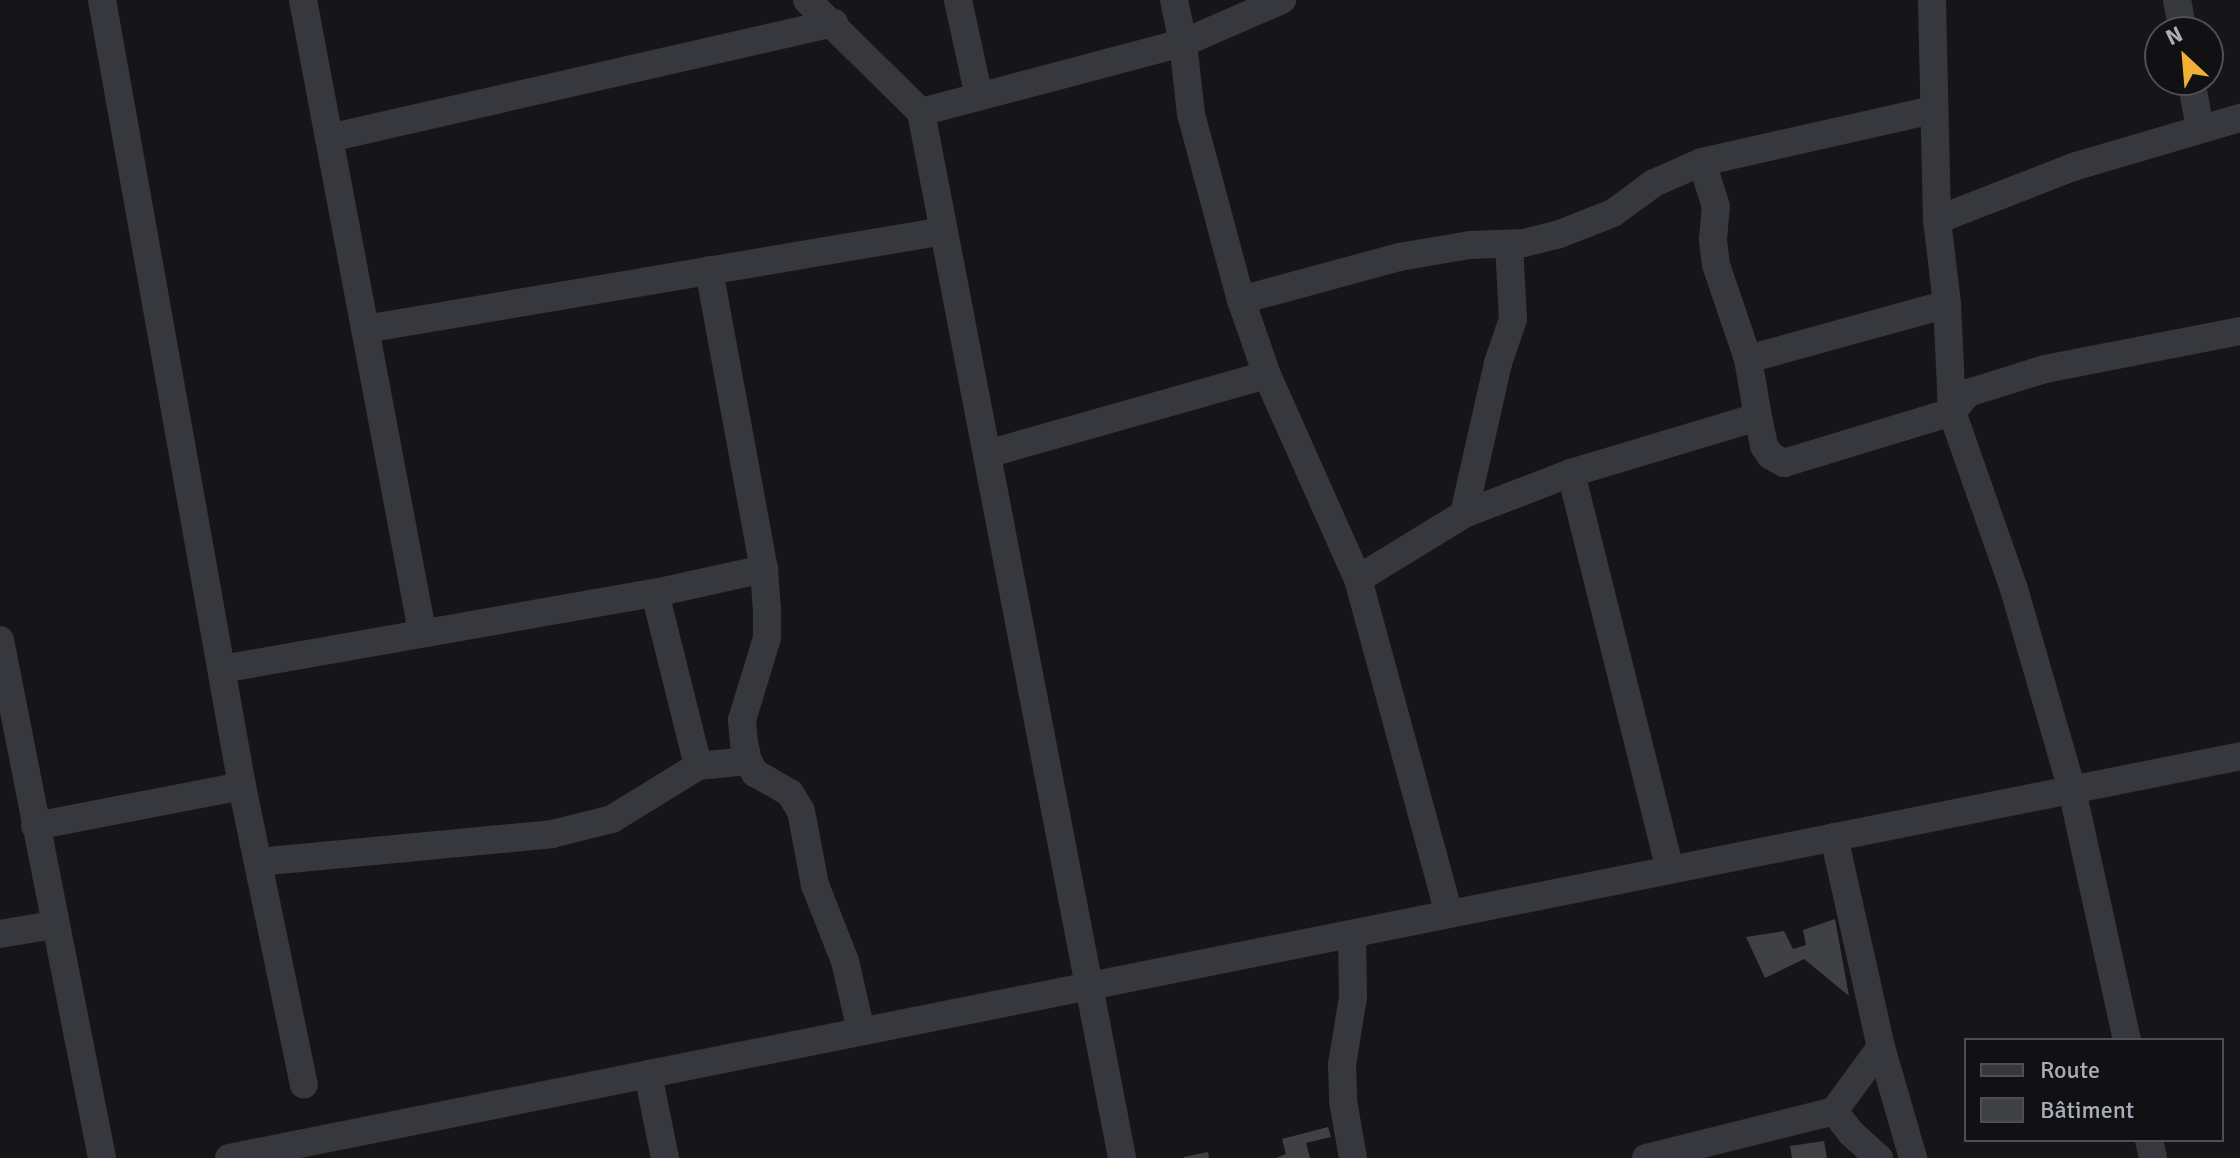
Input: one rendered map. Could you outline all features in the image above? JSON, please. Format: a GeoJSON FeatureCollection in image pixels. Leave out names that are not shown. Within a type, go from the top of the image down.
{"type":"FeatureCollection","features":[{"type":"Feature","properties":{"kind":"street"},"geometry":{"type":"LineString","coordinates":[[102,0],[242,786],[304,1085]]}},
{"type":"Feature","properties":{"kind":"street"},"geometry":{"type":"LineString","coordinates":[[303,0],[422,631]]}},
{"type":"Feature","properties":{"kind":"street"},"geometry":{"type":"LineString","coordinates":[[958,0],[979,97]]}},
{"type":"Feature","properties":{"kind":"street"},"geometry":{"type":"LineString","coordinates":[[1174,0],[1183,43],[1191,114],[1241,300],[1267,375],[1358,579],[1449,914]]}},
{"type":"Feature","properties":{"kind":"street"},"geometry":{"type":"LineString","coordinates":[[921,112],[1183,43],[1282,0]]}},
{"type":"Feature","properties":{"kind":"street"},"geometry":{"type":"LineString","coordinates":[[1932,0],[1937,220],[1947,304],[1952,412],[2014,589],[2072,790],[2127,1038]]}},
{"type":"Feature","properties":{"kind":"street"},"geometry":{"type":"LineString","coordinates":[[809,1],[921,112],[1122,1158]]}},
{"type":"Feature","properties":{"kind":"street"},"geometry":{"type":"LineString","coordinates":[[329,138],[834,23]]}},
{"type":"Feature","properties":{"kind":"street"},"geometry":{"type":"LineString","coordinates":[[2194,96],[2200,128]]}},
{"type":"Feature","properties":{"kind":"street"},"geometry":{"type":"LineString","coordinates":[[1241,300],[1399,257],[1557,235],[1590,225],[1613,213],[1654,183],[1702,162],[1933,110]]}},
{"type":"Feature","properties":{"kind":"street"},"geometry":{"type":"LineString","coordinates":[[1937,220],[2073,167],[2240,118]]}},
{"type":"Feature","properties":{"kind":"street"},"geometry":{"type":"LineString","coordinates":[[1702,162],[1716,207],[1713,239],[1716,265],[1748,359],[1764,446],[1771,456],[1784,463],[1952,412],[1968,393],[2045,369],[2240,331]]}},
{"type":"Feature","properties":{"kind":"street"},"geometry":{"type":"LineString","coordinates":[[365,329],[944,231]]}},
{"type":"Feature","properties":{"kind":"street"},"geometry":{"type":"LineString","coordinates":[[1464,514],[1498,363],[1513,319],[1509,244]]}},
{"type":"Feature","properties":{"kind":"street"},"geometry":{"type":"LineString","coordinates":[[709,270],[764,569],[767,638],[750,684],[742,720],[748,761],[763,780],[790,793],[801,811],[815,885],[845,961],[861,1031]]}},
{"type":"Feature","properties":{"kind":"street"},"geometry":{"type":"LineString","coordinates":[[1748,359],[1947,304]]}},
{"type":"Feature","properties":{"kind":"street"},"geometry":{"type":"LineString","coordinates":[[987,454],[1267,375]]}},
{"type":"Feature","properties":{"kind":"street"},"geometry":{"type":"LineString","coordinates":[[1358,579],[1464,514],[1571,473],[1758,417]]}},
{"type":"Feature","properties":{"kind":"street"},"geometry":{"type":"LineString","coordinates":[[1571,473],[1670,870]]}},
{"type":"Feature","properties":{"kind":"street"},"geometry":{"type":"LineString","coordinates":[[222,669],[422,631],[655,593],[764,569]]}},
{"type":"Feature","properties":{"kind":"street"},"geometry":{"type":"LineString","coordinates":[[655,593],[698,766]]}},
{"type":"Feature","properties":{"kind":"street"},"geometry":{"type":"LineString","coordinates":[[0,640],[6,708],[35,826],[102,1158]]}},
{"type":"Feature","properties":{"kind":"street"},"geometry":{"type":"LineString","coordinates":[[229,1158],[2240,756]]}},
{"type":"Feature","properties":{"kind":"street"},"geometry":{"type":"LineString","coordinates":[[258,862],[552,834],[612,819],[698,766],[748,761]]}},
{"type":"Feature","properties":{"kind":"street"},"geometry":{"type":"LineString","coordinates":[[35,826],[242,786]]}},
{"type":"Feature","properties":{"kind":"street"},"geometry":{"type":"LineString","coordinates":[[1834,837],[1881,1047],[1913,1158]]}},
{"type":"Feature","properties":{"kind":"street"},"geometry":{"type":"LineString","coordinates":[[0,934],[54,925]]}},
{"type":"Feature","properties":{"kind":"street"},"geometry":{"type":"LineString","coordinates":[[1352,934],[1353,997],[1342,1065],[1343,1101],[1353,1158]]}},
{"type":"Feature","properties":{"kind":"street"},"geometry":{"type":"LineString","coordinates":[[1646,1158],[1834,1111],[1881,1047]]}},
{"type":"Feature","properties":{"kind":"street"},"geometry":{"type":"LineString","coordinates":[[648,1074],[665,1158]]}},
{"type":"Feature","properties":{"kind":"street"},"geometry":{"type":"LineString","coordinates":[[1834,1111],[1851,1133],[1879,1158]]}},
{"type":"Feature","properties":{"kind":"building"},"geometry":{"type":"Polygon","coordinates":[[[1835,919],[1849,996],[1804,959],[1765,978],[1746,937],[1784,931],[1793,949],[1806,945],[1803,930],[1835,919]]]}},
{"type":"Feature","properties":{"kind":"building"},"geometry":{"type":"Polygon","coordinates":[[[1328,1127],[1331,1137],[1306,1143],[1310,1158],[1276,1158],[1286,1154],[1282,1139],[1328,1127]]]}},
{"type":"Feature","properties":{"kind":"building"},"geometry":{"type":"Polygon","coordinates":[[[1824,1141],[1827,1158],[1792,1158],[1790,1146],[1824,1141]]]}},
{"type":"Feature","properties":{"kind":"building"},"geometry":{"type":"Polygon","coordinates":[[[1208,1152],[1209,1158],[1184,1158],[1184,1157],[1208,1152]]]}}]}
